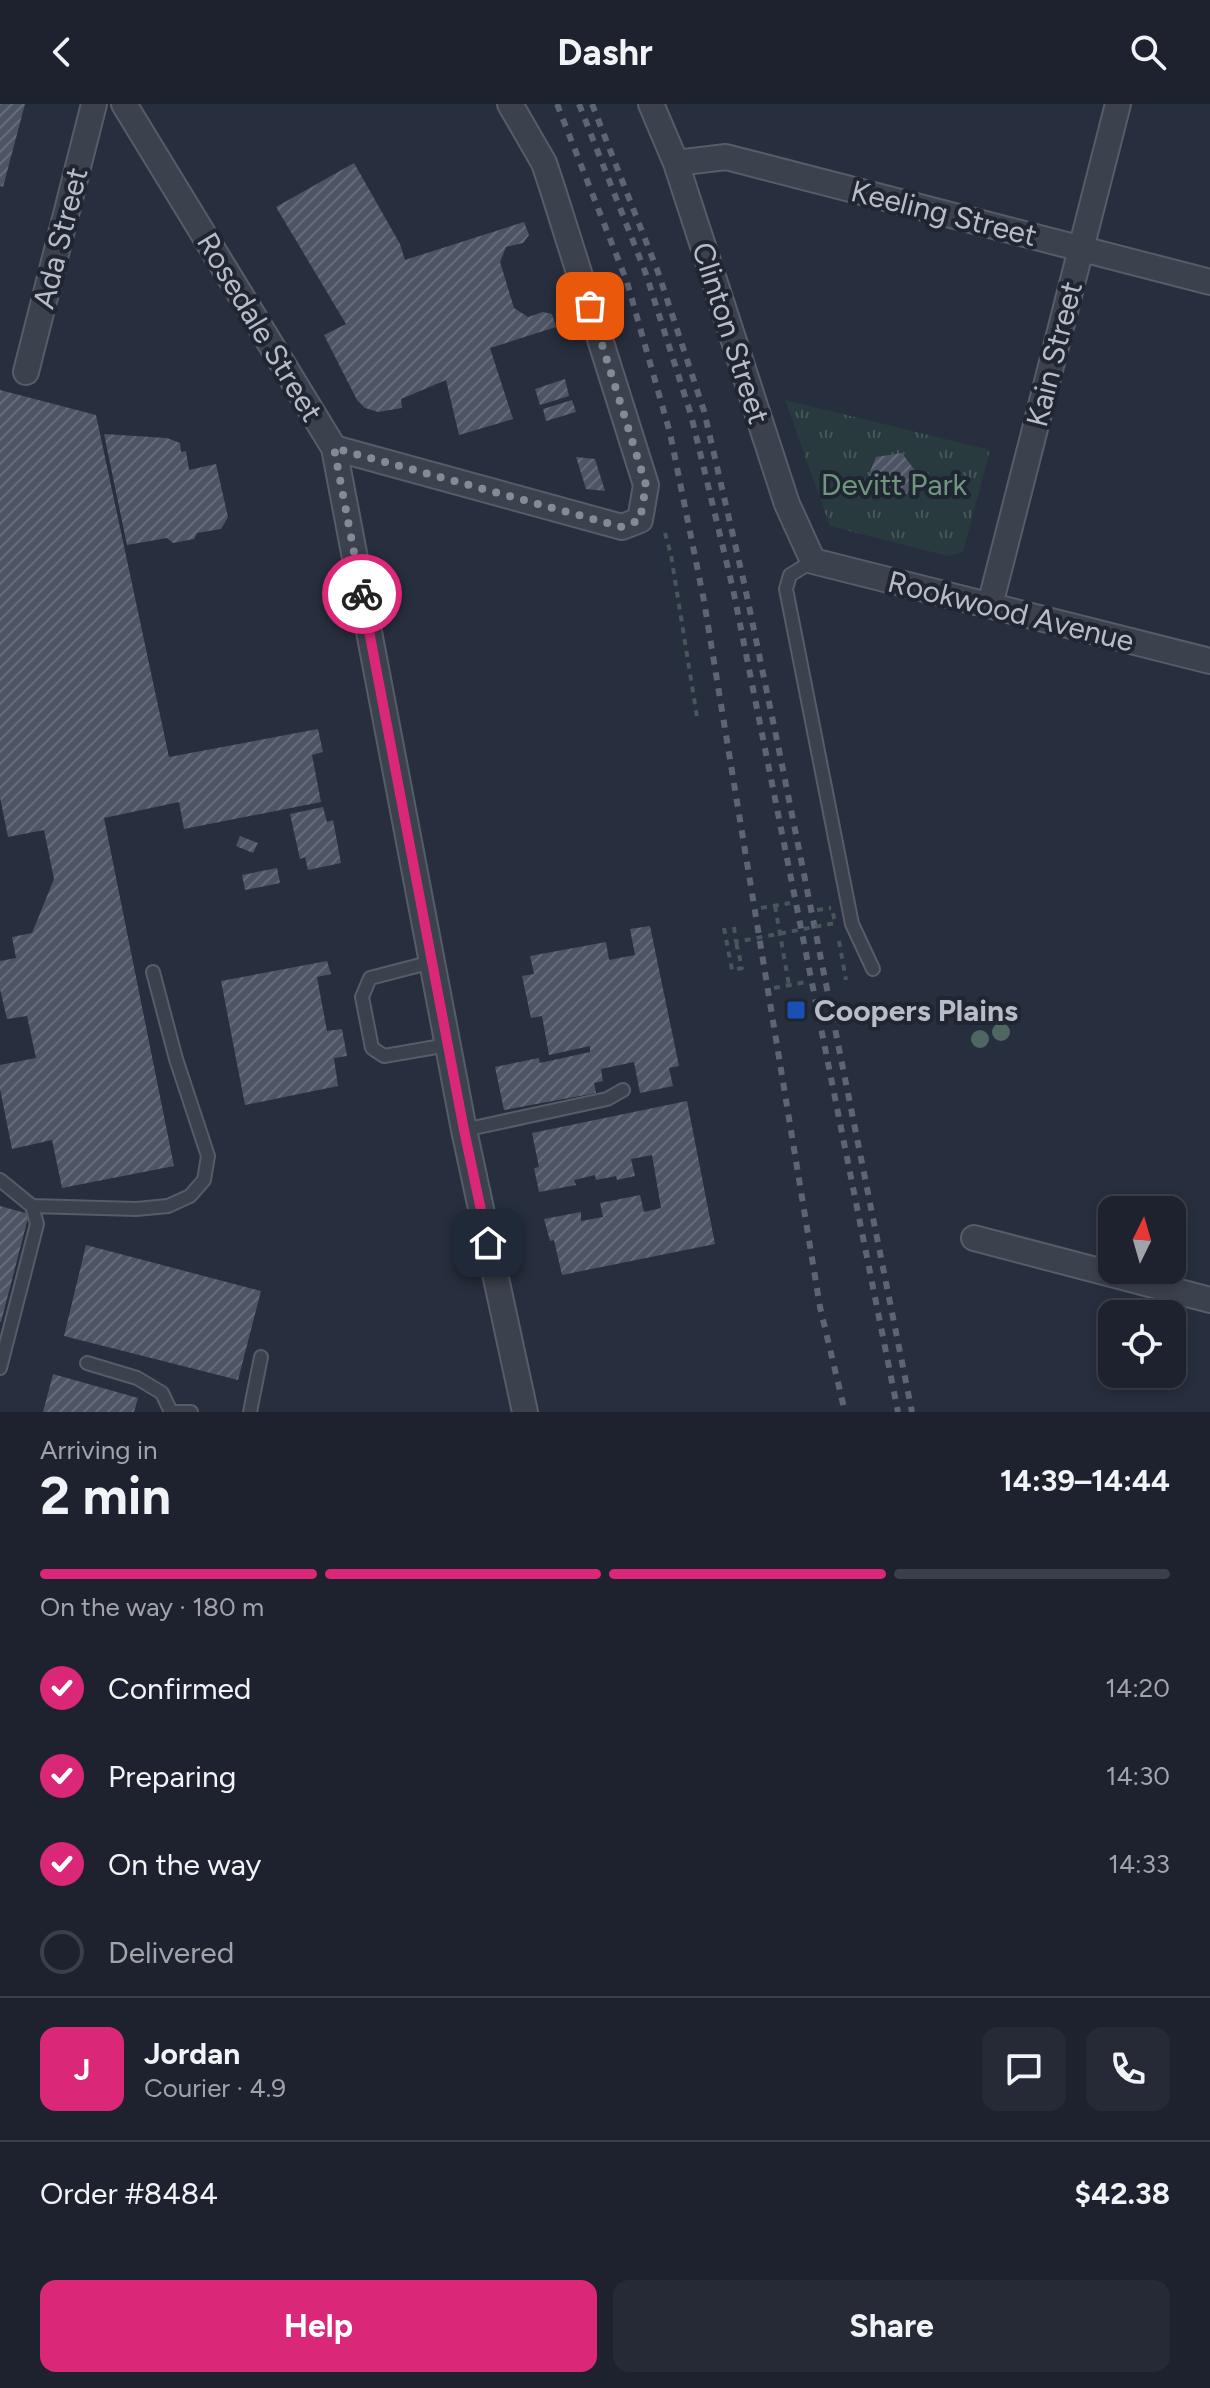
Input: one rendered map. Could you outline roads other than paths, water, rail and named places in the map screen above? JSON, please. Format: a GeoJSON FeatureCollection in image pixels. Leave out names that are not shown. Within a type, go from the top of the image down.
{"type":"FeatureCollection","features":[{"type":"Feature","properties":{"kind":"street","name":"Ada Street"},"geometry":{"type":"LineString","coordinates":[[26,372],[94,104]]}},
{"type":"Feature","properties":{"kind":"street","name":"Rosedale Street"},"geometry":{"type":"LineString","coordinates":[[124,104],[334,448],[464,1130],[525,1412]]}},
{"type":"Feature","properties":{"kind":"street"},"geometry":{"type":"LineString","coordinates":[[334,448],[622,527],[640,520],[646,485],[544,163],[510,104]]}},
{"type":"Feature","properties":{"kind":"street","name":"Clinton Street"},"geometry":{"type":"LineString","coordinates":[[651,104],[676,163],[787,504],[813,561]]}},
{"type":"Feature","properties":{"kind":"street","name":"Kain Street"},"geometry":{"type":"LineString","coordinates":[[990,605],[1118,104]]}},
{"type":"Feature","properties":{"kind":"street","name":"Keeling Street"},"geometry":{"type":"LineString","coordinates":[[676,163],[726,157],[1210,282]]}},
{"type":"Feature","properties":{"kind":"street","name":"Rookwood Avenue"},"geometry":{"type":"LineString","coordinates":[[813,561],[1210,661]]}},
{"type":"Feature","properties":{"kind":"street"},"geometry":{"type":"LineString","coordinates":[[974,1238],[1210,1300]]}},
{"type":"Feature","properties":{"kind":"lane"},"geometry":{"type":"LineString","coordinates":[[813,561],[790,575],[786,589],[852,924],[873,969]]}},
{"type":"Feature","properties":{"kind":"lane"},"geometry":{"type":"LineString","coordinates":[[432,962],[370,978],[362,997],[372,1048],[384,1056],[448,1045]]}},
{"type":"Feature","properties":{"kind":"lane"},"geometry":{"type":"LineString","coordinates":[[32,1206],[136,1209],[168,1206],[190,1196],[204,1180],[208,1156],[176,1059],[153,972]]}},
{"type":"Feature","properties":{"kind":"lane"},"geometry":{"type":"LineString","coordinates":[[464,1130],[607,1099],[623,1090]]}},
{"type":"Feature","properties":{"kind":"lane"},"geometry":{"type":"LineString","coordinates":[[0,1180],[32,1206],[37,1224],[0,1368]]}},
{"type":"Feature","properties":{"kind":"lane"},"geometry":{"type":"LineString","coordinates":[[250,1412],[261,1357]]}},
{"type":"Feature","properties":{"kind":"lane"},"geometry":{"type":"LineString","coordinates":[[87,1363],[137,1378],[162,1393],[171,1412]]}},
{"type":"Feature","properties":{"kind":"lane"},"geometry":{"type":"LineString","coordinates":[[177,1412],[191,1412]]}},
{"type":"Feature","properties":{"kind":"railway"},"geometry":{"type":"LineString","coordinates":[[557,104],[627,282],[670,433],[704,601],[820,1307],[845,1412]]}},
{"type":"Feature","properties":{"kind":"railway"},"geometry":{"type":"LineString","coordinates":[[579,104],[646,274],[691,415],[733,589],[898,1412]]}},
{"type":"Feature","properties":{"kind":"railway"},"geometry":{"type":"LineString","coordinates":[[592,104],[658,272],[704,411],[779,750],[912,1412]]}},
{"type":"Feature","properties":{"kind":"place","name":"Coopers Plains"},"geometry":{"type":"Point","coordinates":[796,1010]}},
{"type":"Feature","properties":{"kind":"park label","name":"Devitt Park"},"geometry":{"type":"Point","coordinates":[894,484]}}]}
